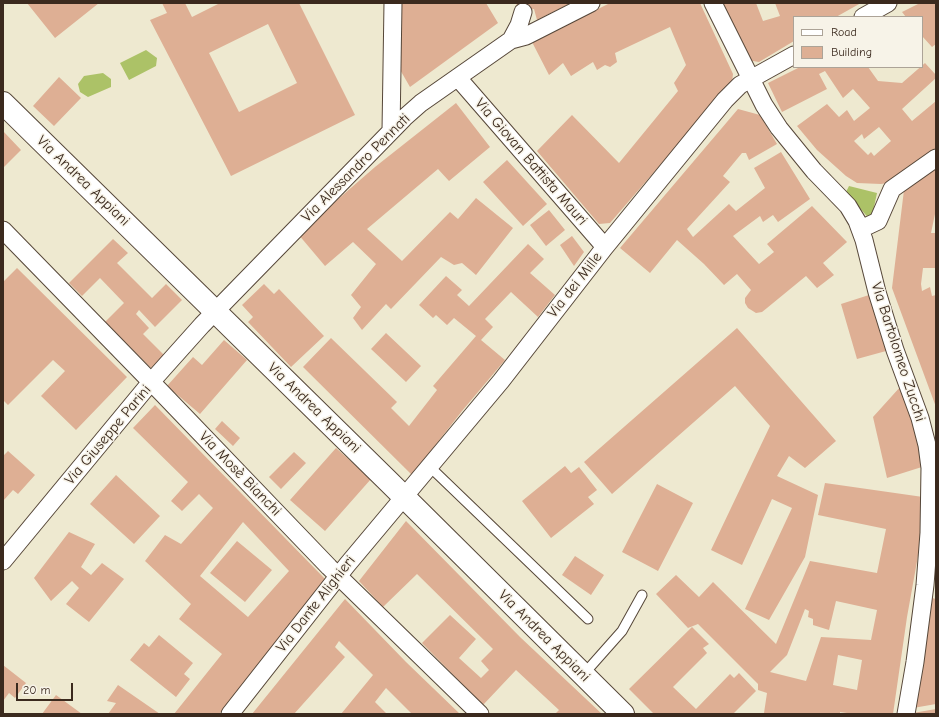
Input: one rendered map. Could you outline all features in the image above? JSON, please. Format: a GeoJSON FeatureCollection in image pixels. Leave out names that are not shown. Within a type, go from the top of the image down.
{"type":"FeatureCollection","features":[{"type":"Feature","properties":{"kind":"street"},"geometry":{"type":"LineString","coordinates":[[391,131],[393,3]]}},
{"type":"Feature","properties":{"kind":"street","name":"Via Alessandro Pennati"},"geometry":{"type":"LineString","coordinates":[[215,310],[391,131],[421,103],[510,40],[526,36],[591,3]]}},
{"type":"Feature","properties":{"kind":"street"},"geometry":{"type":"LineString","coordinates":[[713,3],[751,78]]}},
{"type":"Feature","properties":{"kind":"street"},"geometry":{"type":"LineString","coordinates":[[865,16],[888,3]]}},
{"type":"Feature","properties":{"kind":"street","name":"Via Alessandro Pennati"},"geometry":{"type":"LineString","coordinates":[[510,40],[519,25],[523,12]]}},
{"type":"Feature","properties":{"kind":"street","name":"Via dei Mille"},"geometry":{"type":"LineString","coordinates":[[404,496],[501,381],[605,247],[725,100],[736,88],[751,78],[793,56]]}},
{"type":"Feature","properties":{"kind":"street","name":"Via Giovan Battista Mauri"},"geometry":{"type":"LineString","coordinates":[[458,78],[605,247]]}},
{"type":"Feature","properties":{"kind":"street","name":"Via Bartolomeo Zucchi"},"geometry":{"type":"LineString","coordinates":[[751,78],[764,105],[779,128],[814,171],[848,206],[862,229],[877,292],[897,356],[920,418],[927,445],[930,468],[931,498],[925,585],[915,662],[906,714]]}},
{"type":"Feature","properties":{"kind":"street","name":"Via Andrea Appiani"},"geometry":{"type":"LineString","coordinates":[[3,103],[404,496],[623,714]]}},
{"type":"Feature","properties":{"kind":"street"},"geometry":{"type":"LineString","coordinates":[[862,229],[878,221],[892,189],[936,158]]}},
{"type":"Feature","properties":{"kind":"street","name":"Via Mosè Bianchi"},"geometry":{"type":"LineString","coordinates":[[3,230],[339,576],[480,714]]}},
{"type":"Feature","properties":{"kind":"street","name":"Via Giuseppe Parini"},"geometry":{"type":"LineString","coordinates":[[3,561],[152,382],[215,310]]}},
{"type":"Feature","properties":{"kind":"street","name":"Via Dante Alighieri"},"geometry":{"type":"LineString","coordinates":[[230,714],[404,496]]}},
{"type":"Feature","properties":{"kind":"lane"},"geometry":{"type":"LineString","coordinates":[[429,466],[588,619]]}},
{"type":"Feature","properties":{"kind":"lane"},"geometry":{"type":"LineString","coordinates":[[583,675],[622,631],[642,595]]}},
{"type":"Feature","properties":{"kind":"green space"},"geometry":{"type":"Polygon","coordinates":[[[146,50],[157,58],[156,66],[129,80],[120,63],[146,50]]]}},
{"type":"Feature","properties":{"kind":"green space"},"geometry":{"type":"Polygon","coordinates":[[[103,73],[111,79],[111,87],[88,97],[80,92],[78,84],[84,76],[103,73]]]}},
{"type":"Feature","properties":{"kind":"green space"},"geometry":{"type":"Polygon","coordinates":[[[849,186],[877,193],[871,221],[846,192],[849,186]]]}},
{"type":"Feature","properties":{"kind":"building"},"geometry":{"type":"Polygon","coordinates":[[[27,3],[99,3],[55,38],[27,3]]]}},
{"type":"Feature","properties":{"kind":"building"},"geometry":{"type":"Polygon","coordinates":[[[162,3],[185,3],[192,17],[220,3],[299,3],[355,115],[231,176],[150,20],[167,13],[162,3]],[[268,24],[209,53],[239,112],[297,83],[268,24]]]}},
{"type":"Feature","properties":{"kind":"building"},"geometry":{"type":"Polygon","coordinates":[[[400,3],[486,3],[498,23],[410,87],[395,61],[400,3]]]}},
{"type":"Feature","properties":{"kind":"building"},"geometry":{"type":"Polygon","coordinates":[[[516,3],[571,3],[537,20],[534,9],[519,12],[516,3]]]}},
{"type":"Feature","properties":{"kind":"building"},"geometry":{"type":"Polygon","coordinates":[[[610,3],[700,3],[733,74],[732,82],[610,223],[599,224],[537,151],[572,115],[619,163],[678,91],[674,83],[686,65],[670,27],[615,53],[617,62],[610,67],[605,65],[597,70],[593,62],[571,76],[563,63],[549,75],[532,42],[610,3]]]}},
{"type":"Feature","properties":{"kind":"building"},"geometry":{"type":"Polygon","coordinates":[[[718,3],[756,3],[763,21],[780,16],[775,3],[861,3],[838,16],[793,16],[793,42],[759,62],[746,60],[718,3]]]}},
{"type":"Feature","properties":{"kind":"building"},"geometry":{"type":"Polygon","coordinates":[[[920,3],[936,3],[936,44],[932,47],[923,37],[923,16],[905,16],[902,12],[920,3]]]}},
{"type":"Feature","properties":{"kind":"building"},"geometry":{"type":"Polygon","coordinates":[[[925,63],[936,75],[936,78],[902,109],[912,121],[936,101],[936,155],[894,182],[881,184],[857,183],[846,176],[817,150],[797,126],[827,104],[839,117],[847,110],[854,121],[870,108],[853,89],[843,98],[825,71],[819,74],[827,89],[782,112],[768,83],[798,68],[869,68],[878,81],[902,83],[919,68],[923,68],[923,65],[925,63]],[[879,127],[864,139],[862,134],[854,141],[868,155],[871,152],[874,156],[891,141],[879,127]]]}},
{"type":"Feature","properties":{"kind":"building"},"geometry":{"type":"Polygon","coordinates":[[[59,77],[81,98],[54,126],[33,106],[59,77]]]}},
{"type":"Feature","properties":{"kind":"building"},"geometry":{"type":"Polygon","coordinates":[[[456,103],[490,147],[449,181],[438,169],[367,229],[402,261],[450,212],[458,219],[476,198],[513,228],[476,275],[462,263],[454,265],[441,257],[391,309],[386,304],[362,330],[353,318],[361,307],[351,295],[376,264],[353,242],[325,266],[298,234],[375,167],[456,103]]]}},
{"type":"Feature","properties":{"kind":"building"},"geometry":{"type":"Polygon","coordinates":[[[738,109],[760,115],[777,144],[749,160],[746,153],[742,153],[723,176],[730,182],[687,229],[693,237],[729,204],[736,211],[765,188],[754,168],[781,152],[810,199],[778,222],[773,215],[763,222],[760,216],[733,236],[759,264],[774,252],[767,244],[812,206],[847,242],[823,263],[834,275],[817,288],[806,276],[762,312],[756,313],[748,308],[745,303],[745,298],[751,290],[737,274],[724,285],[704,264],[677,240],[650,273],[620,248],[738,109]]]}},
{"type":"Feature","properties":{"kind":"building"},"geometry":{"type":"Polygon","coordinates":[[[3,131],[21,150],[3,168],[3,131]]]}},
{"type":"Feature","properties":{"kind":"building"},"geometry":{"type":"Polygon","coordinates":[[[507,160],[547,204],[523,226],[483,182],[507,160]]]}},
{"type":"Feature","properties":{"kind":"building"},"geometry":{"type":"Polygon","coordinates":[[[936,167],[936,214],[931,233],[936,233],[936,268],[923,268],[921,284],[922,291],[930,287],[932,296],[936,295],[936,407],[892,288],[904,190],[936,167]]]}},
{"type":"Feature","properties":{"kind":"building"},"geometry":{"type":"Polygon","coordinates":[[[549,210],[565,230],[546,246],[530,225],[549,210]]]}},
{"type":"Feature","properties":{"kind":"building"},"geometry":{"type":"Polygon","coordinates":[[[572,236],[584,252],[574,266],[560,245],[572,236]]]}},
{"type":"Feature","properties":{"kind":"building"},"geometry":{"type":"Polygon","coordinates":[[[113,239],[128,253],[117,263],[152,298],[166,284],[182,300],[155,327],[139,310],[136,314],[149,328],[143,334],[164,355],[151,368],[105,322],[124,303],[100,278],[82,296],[69,283],[113,239]]]}},
{"type":"Feature","properties":{"kind":"building"},"geometry":{"type":"Polygon","coordinates":[[[528,244],[544,259],[530,273],[555,295],[538,317],[511,292],[485,319],[493,327],[481,340],[505,360],[462,411],[412,475],[303,367],[331,338],[397,402],[391,408],[409,426],[437,390],[433,386],[476,336],[454,318],[447,325],[436,315],[433,318],[419,305],[446,276],[462,290],[457,295],[469,306],[528,244]]]}},
{"type":"Feature","properties":{"kind":"building"},"geometry":{"type":"Polygon","coordinates":[[[17,268],[127,377],[76,430],[41,396],[65,371],[53,360],[8,405],[3,400],[3,282],[17,268]]]}},
{"type":"Feature","properties":{"kind":"building"},"geometry":{"type":"Polygon","coordinates":[[[264,284],[274,294],[279,289],[324,336],[291,367],[248,322],[253,317],[242,305],[264,284]]]}},
{"type":"Feature","properties":{"kind":"building"},"geometry":{"type":"Polygon","coordinates":[[[869,295],[886,351],[857,359],[841,304],[869,295]]]}},
{"type":"Feature","properties":{"kind":"building"},"geometry":{"type":"Polygon","coordinates":[[[737,328],[836,441],[805,468],[789,456],[777,476],[818,495],[805,557],[769,620],[745,609],[792,508],[772,499],[742,565],[711,550],[770,426],[735,386],[612,494],[584,462],[737,328]]]}},
{"type":"Feature","properties":{"kind":"building"},"geometry":{"type":"Polygon","coordinates":[[[386,333],[421,366],[406,382],[371,349],[386,333]]]}},
{"type":"Feature","properties":{"kind":"building"},"geometry":{"type":"Polygon","coordinates":[[[224,340],[247,360],[200,414],[167,386],[193,357],[202,365],[224,340]]]}},
{"type":"Feature","properties":{"kind":"building"},"geometry":{"type":"Polygon","coordinates":[[[901,386],[925,466],[887,478],[873,417],[901,386]]]}},
{"type":"Feature","properties":{"kind":"building"},"geometry":{"type":"Polygon","coordinates":[[[155,405],[327,581],[219,714],[174,714],[222,654],[179,619],[191,604],[145,561],[165,535],[181,544],[213,508],[199,494],[182,511],[171,501],[188,482],[133,428],[155,405]],[[243,522],[200,576],[248,617],[289,571],[243,522]]]}},
{"type":"Feature","properties":{"kind":"building"},"geometry":{"type":"Polygon","coordinates":[[[222,421],[240,438],[233,446],[215,429],[222,421]]]}},
{"type":"Feature","properties":{"kind":"building"},"geometry":{"type":"Polygon","coordinates":[[[336,448],[371,479],[325,531],[290,500],[336,448]]]}},
{"type":"Feature","properties":{"kind":"building"},"geometry":{"type":"Polygon","coordinates":[[[8,451],[35,475],[18,494],[13,490],[3,501],[3,456],[8,451]]]}},
{"type":"Feature","properties":{"kind":"building"},"geometry":{"type":"Polygon","coordinates":[[[294,452],[306,463],[281,489],[269,477],[294,452]]]}},
{"type":"Feature","properties":{"kind":"building"},"geometry":{"type":"Polygon","coordinates":[[[565,466],[571,473],[579,467],[597,490],[588,497],[594,504],[551,538],[522,501],[565,466]]]}},
{"type":"Feature","properties":{"kind":"building"},"geometry":{"type":"Polygon","coordinates":[[[116,475],[160,516],[134,544],[90,504],[116,475]]]}},
{"type":"Feature","properties":{"kind":"building"},"geometry":{"type":"Polygon","coordinates":[[[825,483],[923,497],[923,528],[907,617],[893,714],[854,714],[840,712],[840,714],[764,713],[767,693],[758,690],[758,684],[698,624],[688,628],[656,594],[676,575],[699,597],[713,582],[776,644],[810,561],[877,573],[886,529],[818,515],[825,483]],[[836,601],[829,630],[813,625],[813,619],[808,617],[809,611],[805,609],[787,655],[770,672],[806,681],[821,637],[871,640],[877,610],[836,601]],[[838,655],[833,685],[857,690],[862,660],[838,655]]]}},
{"type":"Feature","properties":{"kind":"building"},"geometry":{"type":"Polygon","coordinates":[[[657,484],[693,503],[658,571],[622,552],[657,484]]]}},
{"type":"Feature","properties":{"kind":"building"},"geometry":{"type":"Polygon","coordinates":[[[406,521],[520,637],[602,714],[555,714],[559,710],[516,670],[483,705],[422,643],[450,615],[476,639],[459,658],[481,678],[489,670],[481,661],[493,649],[417,574],[383,607],[359,581],[406,521]]]}},
{"type":"Feature","properties":{"kind":"building"},"geometry":{"type":"Polygon","coordinates":[[[69,532],[95,544],[81,567],[91,575],[102,563],[124,579],[89,622],[66,604],[79,588],[72,581],[51,601],[34,578],[69,532]]]}},
{"type":"Feature","properties":{"kind":"building"},"geometry":{"type":"Polygon","coordinates":[[[237,541],[272,570],[245,602],[210,573],[237,541]]]}},
{"type":"Feature","properties":{"kind":"building"},"geometry":{"type":"Polygon","coordinates":[[[575,556],[604,575],[591,595],[562,575],[575,556]]]}},
{"type":"Feature","properties":{"kind":"building"},"geometry":{"type":"Polygon","coordinates":[[[932,598],[936,599],[936,704],[913,708],[932,598]]]}},
{"type":"Feature","properties":{"kind":"building"},"geometry":{"type":"Polygon","coordinates":[[[345,599],[406,662],[460,714],[412,714],[386,688],[375,702],[387,714],[341,714],[373,675],[339,641],[335,647],[345,657],[294,714],[252,714],[345,599]]]}},
{"type":"Feature","properties":{"kind":"building"},"geometry":{"type":"Polygon","coordinates":[[[692,627],[709,644],[703,648],[707,653],[673,687],[696,709],[730,674],[734,678],[739,673],[756,691],[733,714],[654,714],[629,689],[692,627]]]}},
{"type":"Feature","properties":{"kind":"building"},"geometry":{"type":"Polygon","coordinates":[[[159,635],[193,663],[184,674],[190,679],[176,697],[130,660],[144,643],[149,647],[159,635]]]}},
{"type":"Feature","properties":{"kind":"building"},"geometry":{"type":"Polygon","coordinates":[[[3,665],[26,683],[15,698],[9,693],[3,701],[3,665]]]}},
{"type":"Feature","properties":{"kind":"building"},"geometry":{"type":"Polygon","coordinates":[[[118,685],[160,714],[108,714],[116,703],[107,701],[118,685]]]}},
{"type":"Feature","properties":{"kind":"building"},"geometry":{"type":"Polygon","coordinates":[[[56,695],[82,714],[42,714],[56,695]]]}},
{"type":"Feature","properties":{"kind":"building"},"geometry":{"type":"Polygon","coordinates":[[[936,709],[936,714],[913,714],[913,713],[936,709]]]}}]}
